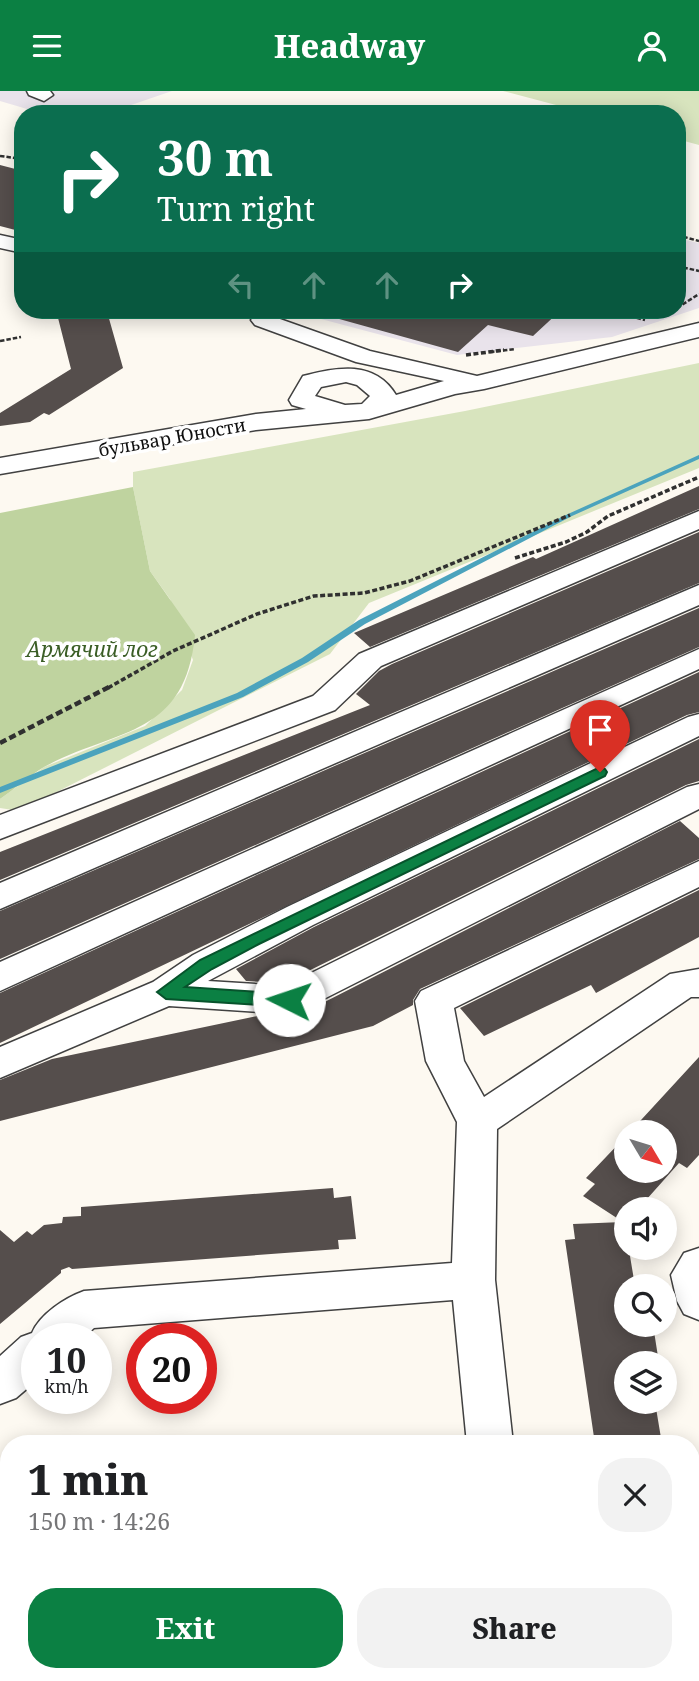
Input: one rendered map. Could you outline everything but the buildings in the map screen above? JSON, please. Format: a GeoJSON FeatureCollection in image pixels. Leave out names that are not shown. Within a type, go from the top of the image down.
{"type":"FeatureCollection","features":[{"type":"Feature","properties":{"kind":"street"},"geometry":{"type":"LineString","coordinates":[[263,320],[384,395],[356,412],[307,390]]}},
{"type":"Feature","properties":{"kind":"street"},"geometry":{"type":"LineString","coordinates":[[263,320],[364,357],[484,382]]}},
{"type":"Feature","properties":{"kind":"street"},"geometry":{"type":"LineString","coordinates":[[256,422],[307,390],[357,377],[419,386],[452,387],[484,382],[699,330]]}},
{"type":"Feature","properties":{"kind":"street"},"geometry":{"type":"LineString","coordinates":[[307,390],[308,347]]}},
{"type":"Feature","properties":{"kind":"street","name":"бульвар Юности"},"geometry":{"type":"LineString","coordinates":[[0,466],[256,422],[356,412],[452,387]]}},
{"type":"Feature","properties":{"kind":"street"},"geometry":{"type":"LineString","coordinates":[[0,828],[324,703],[370,660],[699,519]]}},
{"type":"Feature","properties":{"kind":"street"},"geometry":{"type":"LineString","coordinates":[[0,897],[699,594]]}},
{"type":"Feature","properties":{"kind":"street"},"geometry":{"type":"LineString","coordinates":[[0,977],[699,657]]}},
{"type":"Feature","properties":{"kind":"street"},"geometry":{"type":"LineString","coordinates":[[0,1063],[166,992],[206,964],[289,922],[699,724]]}},
{"type":"Feature","properties":{"kind":"street"},"geometry":{"type":"LineString","coordinates":[[166,992],[289,1000],[699,795]]}},
{"type":"Feature","properties":{"kind":"street"},"geometry":{"type":"LineString","coordinates":[[489,1435],[473,1280],[477,1122],[445,1062],[433,1001],[699,873]]}},
{"type":"Feature","properties":{"kind":"street"},"geometry":{"type":"LineString","coordinates":[[477,1122],[683,984],[699,983]]}},
{"type":"Feature","properties":{"kind":"street"},"geometry":{"type":"LineString","coordinates":[[699,1266],[693,1275],[699,1301]]}},
{"type":"Feature","properties":{"kind":"street"},"geometry":{"type":"LineString","coordinates":[[69,1323],[84,1310],[473,1280]]}},
{"type":"Feature","properties":{"kind":"street"},"geometry":{"type":"LineString","coordinates":[[0,1384],[21,1366]]}},
{"type":"Feature","properties":{"kind":"path"},"geometry":{"type":"LineString","coordinates":[[642,319],[646,320]]}},
{"type":"Feature","properties":{"kind":"path"},"geometry":{"type":"LineString","coordinates":[[0,341],[21,337]]}},
{"type":"Feature","properties":{"kind":"path"},"geometry":{"type":"LineString","coordinates":[[515,558],[566,542],[587,532],[608,516],[699,477]]}},
{"type":"Feature","properties":{"kind":"path"},"geometry":{"type":"LineString","coordinates":[[0,743],[85,701],[173,651],[257,614],[314,596],[364,593],[410,581],[570,515]]}},
{"type":"Feature","properties":{"kind":"shaded area"},"geometry":{"type":"Polygon","coordinates":[[[0,91],[172,91],[131,105],[14,105],[0,101],[0,91]]]}},
{"type":"Feature","properties":{"kind":"shaded area"},"geometry":{"type":"Polygon","coordinates":[[[686,240],[699,243],[699,308],[686,312],[686,240]]]}},
{"type":"Feature","properties":{"kind":"shaded area"},"geometry":{"type":"Polygon","coordinates":[[[321,319],[666,319],[612,337],[457,355],[321,319]]]}},
{"type":"Feature","properties":{"kind":"green space"},"geometry":{"type":"Polygon","coordinates":[[[503,91],[699,91],[699,145],[686,141],[686,105],[556,105],[503,91]]]}},
{"type":"Feature","properties":{"kind":"green space"},"geometry":{"type":"Polygon","coordinates":[[[699,363],[699,468],[369,603],[330,654],[19,811],[0,808],[0,799],[44,767],[145,726],[182,690],[193,660],[170,599],[150,571],[133,487],[133,472],[465,411],[699,363]]]}},
{"type":"Feature","properties":{"kind":"green space","name":"Армячий лог"},"geometry":{"type":"Polygon","coordinates":[[[133,487],[150,571],[195,635],[189,669],[177,694],[162,712],[143,725],[44,767],[0,799],[0,513],[133,487]]]}},
{"type":"Feature","properties":{"kind":"waterway"},"geometry":{"type":"LineString","coordinates":[[0,790],[240,695],[305,660],[362,622],[570,515],[699,457]]}},
{"type":"Feature","properties":{"kind":"route"},"geometry":{"type":"LineString","coordinates":[[289,1000],[166,992],[206,964],[253,940],[600,772]]}}]}
